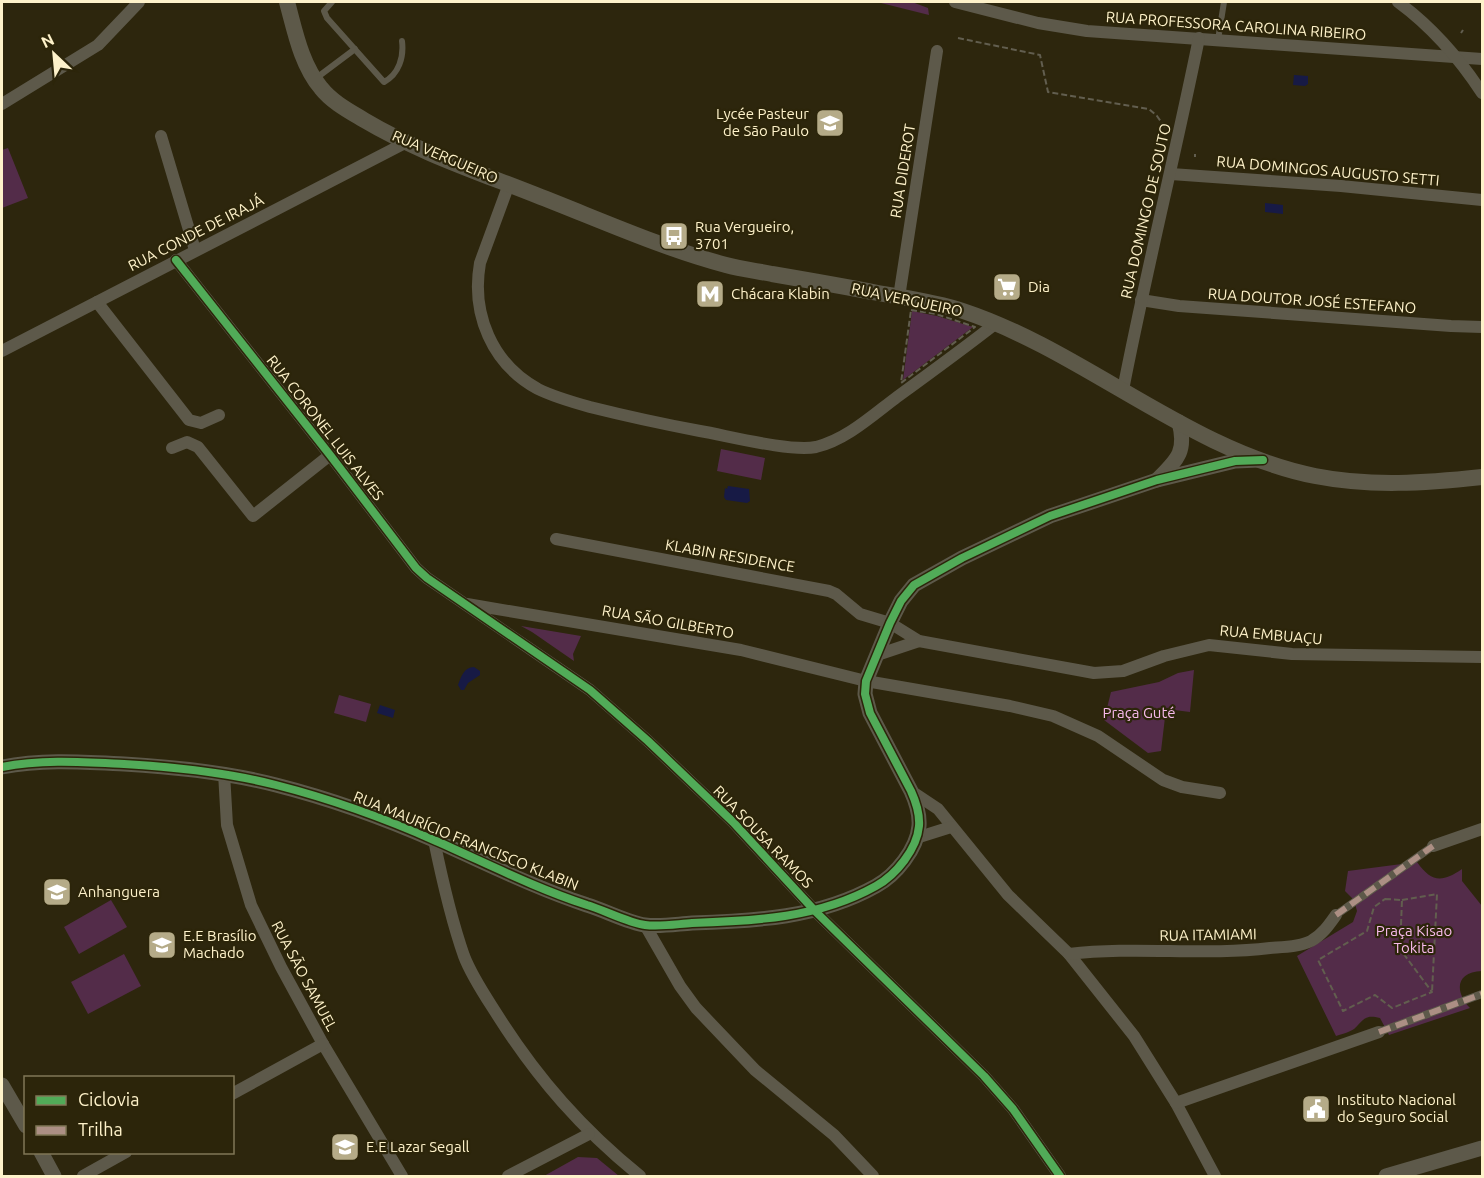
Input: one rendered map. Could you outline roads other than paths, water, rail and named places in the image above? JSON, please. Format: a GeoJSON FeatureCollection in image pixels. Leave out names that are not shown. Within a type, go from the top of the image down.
{"type":"FeatureCollection","features":[{"type":"Feature","properties":{"kind":"main road","name":"RUA VERGUEIRO"},"geometry":{"type":"LineString","coordinates":[[287,2],[303,57],[322,90],[352,114],[405,143],[628,231],[727,266],[952,308],[995,324],[1123,390],[1179,422],[1263,460],[1311,475],[1346,481],[1396,484],[1482,477]]}},
{"type":"Feature","properties":{"kind":"street"},"geometry":{"type":"LineString","coordinates":[[2,104],[98,45],[139,2]]}},
{"type":"Feature","properties":{"kind":"street","name":"RUA PROFESSORA CAROLINA RIBEIRO"},"geometry":{"type":"LineString","coordinates":[[955,2],[1038,23],[1087,31],[1482,59]]}},
{"type":"Feature","properties":{"kind":"street"},"geometry":{"type":"LineString","coordinates":[[1398,2],[1433,30],[1457,57],[1482,93]]}},
{"type":"Feature","properties":{"kind":"street","name":"RUA DOMINGO DE SOUTO"},"geometry":{"type":"LineString","coordinates":[[1123,390],[1199,38]]}},
{"type":"Feature","properties":{"kind":"street","name":"RUA DIDEROT"},"geometry":{"type":"LineString","coordinates":[[900,297],[937,51]]}},
{"type":"Feature","properties":{"kind":"street"},"geometry":{"type":"LineString","coordinates":[[161,136],[195,250]]}},
{"type":"Feature","properties":{"kind":"street","name":"RUA CONDE DE IRAJÁ"},"geometry":{"type":"LineString","coordinates":[[2,351],[405,143]]}},
{"type":"Feature","properties":{"kind":"street","name":"RUA DOMINGOS AUGUSTO SETTI"},"geometry":{"type":"LineString","coordinates":[[1171,174],[1482,200]]}},
{"type":"Feature","properties":{"kind":"street"},"geometry":{"type":"LineString","coordinates":[[509,184],[477,275],[482,324],[495,350],[516,374],[538,389],[566,400],[632,417],[804,449],[830,442],[856,427],[995,324]]}},
{"type":"Feature","properties":{"kind":"street","name":"RUA CORONEL LUIS ALVES"},"geometry":{"type":"LineString","coordinates":[[176,260],[416,568],[463,603]]}},
{"type":"Feature","properties":{"kind":"street","name":"RUA DOUTOR JOSÉ ESTEFANO"},"geometry":{"type":"LineString","coordinates":[[1141,300],[1179,306],[1482,327]]}},
{"type":"Feature","properties":{"kind":"street"},"geometry":{"type":"LineString","coordinates":[[98,302],[189,420],[201,423],[219,415]]}},
{"type":"Feature","properties":{"kind":"street"},"geometry":{"type":"LineString","coordinates":[[1157,480],[1175,462],[1180,453],[1183,442],[1179,422]]}},
{"type":"Feature","properties":{"kind":"street"},"geometry":{"type":"LineString","coordinates":[[172,448],[187,442],[198,447],[253,516],[330,455]]}},
{"type":"Feature","properties":{"kind":"street"},"geometry":{"type":"LineString","coordinates":[[866,681],[900,601],[914,585],[962,558],[1050,516],[1157,480],[1235,461],[1263,460]]}},
{"type":"Feature","properties":{"kind":"street","name":"KLABIN RESIDENCE"},"geometry":{"type":"LineString","coordinates":[[556,539],[829,591],[860,614],[890,623]]}},
{"type":"Feature","properties":{"kind":"street","name":"RUA SÃO GILBERTO"},"geometry":{"type":"LineString","coordinates":[[463,603],[741,650],[866,681],[1010,706],[1053,716],[1098,736],[1164,780],[1182,787],[1220,793]]}},
{"type":"Feature","properties":{"kind":"street","name":"RUA SOUSA RAMOS"},"geometry":{"type":"LineString","coordinates":[[463,603],[590,690],[733,822],[815,911],[984,1076],[1013,1109],[1060,1176]]}},
{"type":"Feature","properties":{"kind":"street","name":"RUA EMBUAÇU"},"geometry":{"type":"LineString","coordinates":[[890,623],[919,641],[1094,673],[1123,671],[1164,656],[1209,645],[1292,654],[1482,657]]}},
{"type":"Feature","properties":{"kind":"street","name":"RUA EMBUAÇU"},"geometry":{"type":"LineString","coordinates":[[877,655],[919,641]]}},
{"type":"Feature","properties":{"kind":"street","name":"RUA MAURÍCIO FRANCISCO KLABIN"},"geometry":{"type":"LineString","coordinates":[[2,767],[32,762],[73,761],[200,769],[224,773],[334,801],[434,840],[519,880],[645,925],[784,917],[815,911],[854,898],[885,881],[904,861],[916,838],[919,818],[911,791],[870,713],[865,694],[866,681]]}},
{"type":"Feature","properties":{"kind":"street","name":"RUA SÃO SAMUEL"},"geometry":{"type":"LineString","coordinates":[[224,773],[227,825],[251,905],[281,967],[323,1044],[402,1176]]}},
{"type":"Feature","properties":{"kind":"street"},"geometry":{"type":"LineString","coordinates":[[911,791],[938,809],[1008,895],[1070,954],[1134,1036],[1176,1103],[1215,1176]]}},
{"type":"Feature","properties":{"kind":"street"},"geometry":{"type":"LineString","coordinates":[[916,838],[951,827]]}},
{"type":"Feature","properties":{"kind":"street"},"geometry":{"type":"LineString","coordinates":[[1335,915],[1433,846],[1482,829]]}},
{"type":"Feature","properties":{"kind":"street"},"geometry":{"type":"LineString","coordinates":[[434,840],[449,905],[465,957],[480,987],[533,1069],[590,1134],[640,1176]]}},
{"type":"Feature","properties":{"kind":"street","name":"RUA ITAMIAMI"},"geometry":{"type":"LineString","coordinates":[[1070,954],[1100,950],[1239,952],[1297,945],[1319,935],[1328,927],[1335,915]]}},
{"type":"Feature","properties":{"kind":"street"},"geometry":{"type":"LineString","coordinates":[[645,925],[675,978],[696,1008],[755,1070],[834,1135],[873,1176]]}},
{"type":"Feature","properties":{"kind":"street"},"geometry":{"type":"LineString","coordinates":[[1176,1103],[1482,994]]}},
{"type":"Feature","properties":{"kind":"street"},"geometry":{"type":"LineString","coordinates":[[234,1093],[323,1044]]}},
{"type":"Feature","properties":{"kind":"street"},"geometry":{"type":"LineString","coordinates":[[2,1085],[24,1123]]}},
{"type":"Feature","properties":{"kind":"street"},"geometry":{"type":"LineString","coordinates":[[508,1176],[590,1134]]}},
{"type":"Feature","properties":{"kind":"street"},"geometry":{"type":"LineString","coordinates":[[1386,1176],[1482,1148]]}},
{"type":"Feature","properties":{"kind":"street"},"geometry":{"type":"LineString","coordinates":[[41,1154],[54,1176]]}},
{"type":"Feature","properties":{"kind":"street"},"geometry":{"type":"LineString","coordinates":[[83,1176],[122,1154]]}},
{"type":"Feature","properties":{"kind":"lane"},"geometry":{"type":"LineString","coordinates":[[332,2],[324,11],[384,81],[398,70],[404,52],[402,41]]}},
{"type":"Feature","properties":{"kind":"lane"},"geometry":{"type":"LineString","coordinates":[[1218,40],[1224,2]]}},
{"type":"Feature","properties":{"kind":"lane"},"geometry":{"type":"LineString","coordinates":[[314,79],[355,49]]}},
{"type":"Feature","properties":{"kind":"place","name":"Lycée Pasteur de São Paulo"},"geometry":{"type":"Point","coordinates":[830,123]}},
{"type":"Feature","properties":{"kind":"place","name":"Rua Vergueiro, 3701"},"geometry":{"type":"Point","coordinates":[674,236]}},
{"type":"Feature","properties":{"kind":"place","name":"Dia"},"geometry":{"type":"Point","coordinates":[1007,287]}},
{"type":"Feature","properties":{"kind":"place","name":"Chácara Klabin"},"geometry":{"type":"Point","coordinates":[710,294]}},
{"type":"Feature","properties":{"kind":"place","name":"Anhanguera"},"geometry":{"type":"Point","coordinates":[57,892]}},
{"type":"Feature","properties":{"kind":"place","name":"E.E Brasílio Machado"},"geometry":{"type":"Point","coordinates":[162,945]}},
{"type":"Feature","properties":{"kind":"place","name":"Instituto Nacional do Seguro Social"},"geometry":{"type":"Point","coordinates":[1316,1109]}},
{"type":"Feature","properties":{"kind":"place","name":"E.E Lazar Segall"},"geometry":{"type":"Point","coordinates":[345,1147]}},
{"type":"Feature","properties":{"kind":"park label","name":"Praça Guté"},"geometry":{"type":"Point","coordinates":[1139,713]}},
{"type":"Feature","properties":{"kind":"park label","name":"Praça Kisao Tokita"},"geometry":{"type":"Point","coordinates":[1414,940]}}]}
